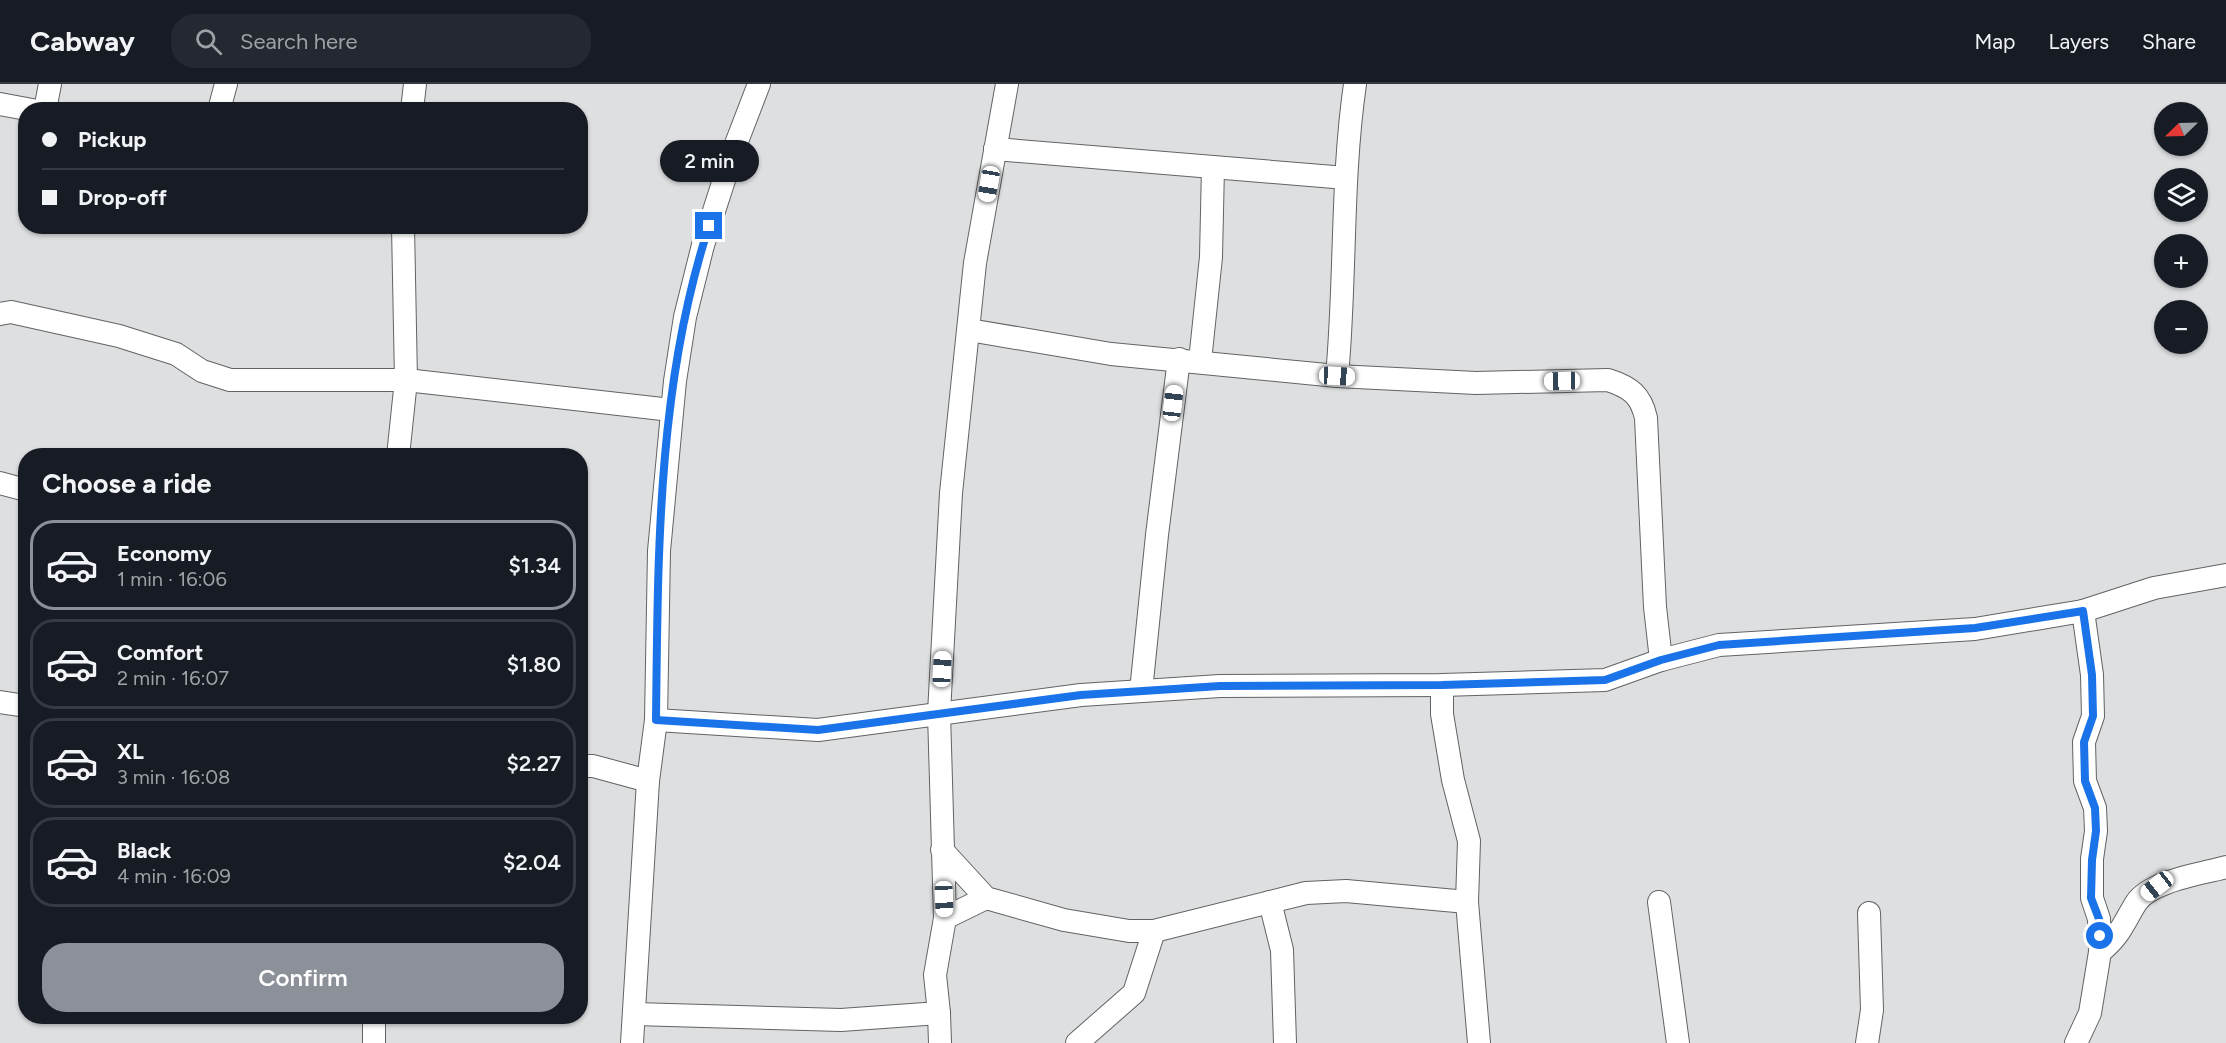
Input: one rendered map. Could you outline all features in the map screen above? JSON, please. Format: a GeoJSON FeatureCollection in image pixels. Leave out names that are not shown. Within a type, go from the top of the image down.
{"type":"FeatureCollection","features":[{"type":"Feature","properties":{"kind":"street"},"geometry":{"type":"LineString","coordinates":[[47,102],[50,84]]}},
{"type":"Feature","properties":{"kind":"street"},"geometry":{"type":"LineString","coordinates":[[221,102],[226,84]]}},
{"type":"Feature","properties":{"kind":"street"},"geometry":{"type":"LineString","coordinates":[[413,102],[415,84]]}},
{"type":"Feature","properties":{"kind":"street"},"geometry":{"type":"LineString","coordinates":[[632,1043],[648,781],[656,720],[659,550],[671,410],[685,317],[703,245],[734,149],[759,84]]}},
{"type":"Feature","properties":{"kind":"street"},"geometry":{"type":"LineString","coordinates":[[940,1043],[935,975],[945,918],[939,713],[951,493],[975,263],[1007,84]]}},
{"type":"Feature","properties":{"kind":"street"},"geometry":{"type":"LineString","coordinates":[[1337,376],[1342,325],[1346,178],[1355,84]]}},
{"type":"Feature","properties":{"kind":"street"},"geometry":{"type":"LineString","coordinates":[[0,104],[18,107]]}},
{"type":"Feature","properties":{"kind":"street"},"geometry":{"type":"LineString","coordinates":[[995,149],[1346,178]]}},
{"type":"Feature","properties":{"kind":"street"},"geometry":{"type":"LineString","coordinates":[[1141,691],[1157,535],[1189,360],[1211,257],[1213,167]]}},
{"type":"Feature","properties":{"kind":"street"},"geometry":{"type":"LineString","coordinates":[[399,448],[406,380],[403,234]]}},
{"type":"Feature","properties":{"kind":"street"},"geometry":{"type":"LineString","coordinates":[[0,314],[11,312],[119,336],[176,354],[202,371],[230,380],[406,380],[671,410]]}},
{"type":"Feature","properties":{"kind":"street"},"geometry":{"type":"LineString","coordinates":[[969,330],[1111,354],[1337,376],[1476,382],[1608,380],[1629,387],[1639,399],[1646,418],[1655,607],[1661,660]]}},
{"type":"Feature","properties":{"kind":"street"},"geometry":{"type":"LineString","coordinates":[[0,483],[18,488]]}},
{"type":"Feature","properties":{"kind":"street"},"geometry":{"type":"LineString","coordinates":[[656,720],[818,730],[1081,695],[1141,691],[1220,686],[1442,685],[1605,680],[1661,660],[1719,645],[1975,628],[2083,611],[2154,588],[2226,574]]}},
{"type":"Feature","properties":{"kind":"street"},"geometry":{"type":"LineString","coordinates":[[2076,1043],[2090,1012],[2100,952],[2099,919],[2091,898],[2092,860],[2096,831],[2095,808],[2085,781],[2084,742],[2093,716],[2092,675],[2083,611]]}},
{"type":"Feature","properties":{"kind":"street"},"geometry":{"type":"LineString","coordinates":[[1442,685],[1442,714],[1453,780],[1469,841],[1467,903],[1479,1043]]}},
{"type":"Feature","properties":{"kind":"street"},"geometry":{"type":"LineString","coordinates":[[0,702],[18,705]]}},
{"type":"Feature","properties":{"kind":"street"},"geometry":{"type":"LineString","coordinates":[[588,766],[648,781]]}},
{"type":"Feature","properties":{"kind":"street"},"geometry":{"type":"LineString","coordinates":[[942,850],[986,898],[1064,920],[1129,931],[1154,931],[1306,893],[1346,891],[1467,903]]}},
{"type":"Feature","properties":{"kind":"street"},"geometry":{"type":"LineString","coordinates":[[2100,952],[2116,939],[2137,901],[2157,886],[2226,867]]}},
{"type":"Feature","properties":{"kind":"street"},"geometry":{"type":"LineString","coordinates":[[945,918],[986,898]]}},
{"type":"Feature","properties":{"kind":"street"},"geometry":{"type":"LineString","coordinates":[[1270,902],[1282,950],[1285,1043]]}},
{"type":"Feature","properties":{"kind":"street"},"geometry":{"type":"LineString","coordinates":[[1659,902],[1678,1043]]}},
{"type":"Feature","properties":{"kind":"street"},"geometry":{"type":"LineString","coordinates":[[1867,1043],[1872,1010],[1869,913]]}},
{"type":"Feature","properties":{"kind":"street"},"geometry":{"type":"LineString","coordinates":[[1077,1043],[1134,993],[1154,931]]}},
{"type":"Feature","properties":{"kind":"street"},"geometry":{"type":"LineString","coordinates":[[635,1014],[841,1020],[939,1012]]}},
{"type":"Feature","properties":{"kind":"street"},"geometry":{"type":"LineString","coordinates":[[374,1024],[374,1043]]}},
{"type":"Feature","properties":{"kind":"route"},"geometry":{"type":"LineString","coordinates":[[709,226],[685,317],[665,460],[659,550],[656,720],[818,730],[1081,695],[1220,686],[1353,683],[1442,685],[1605,680],[1661,660],[1719,645],[1853,634],[1975,628],[2045,619],[2083,611],[2092,675],[2093,716],[2084,742],[2085,781],[2095,808],[2096,831],[2092,860],[2091,898],[2099,919],[2100,936]]}}]}
